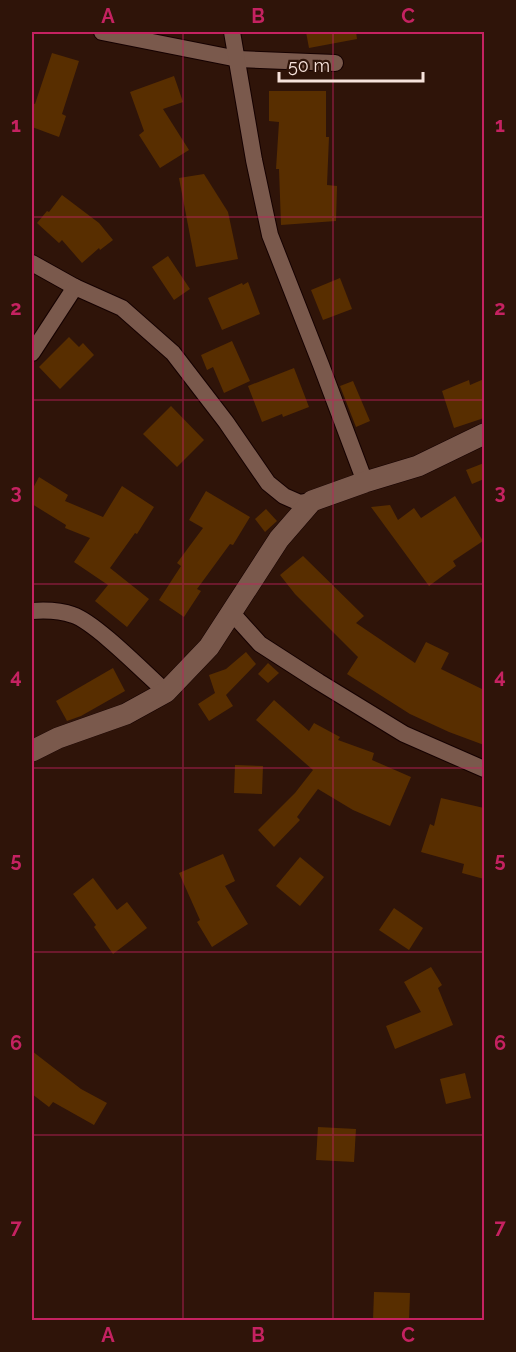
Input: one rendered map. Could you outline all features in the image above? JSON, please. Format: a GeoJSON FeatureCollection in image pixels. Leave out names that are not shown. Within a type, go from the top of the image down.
{"type":"FeatureCollection","features":[{"type":"Feature","properties":{"kind":"street"},"geometry":{"type":"LineString","coordinates":[[102,32],[238,59],[335,63]]}},
{"type":"Feature","properties":{"kind":"street"},"geometry":{"type":"LineString","coordinates":[[232,32],[254,160],[270,235],[364,482]]}},
{"type":"Feature","properties":{"kind":"street"},"geometry":{"type":"LineString","coordinates":[[32,263],[75,287],[122,308],[173,353],[226,422],[268,483],[284,496],[300,503],[418,466],[484,434]]}},
{"type":"Feature","properties":{"kind":"street"},"geometry":{"type":"LineString","coordinates":[[32,353],[75,287]]}},
{"type":"Feature","properties":{"kind":"street"},"geometry":{"type":"LineString","coordinates":[[32,751],[58,738],[126,714],[165,692],[209,647],[279,539],[312,501]]}},
{"type":"Feature","properties":{"kind":"street"},"geometry":{"type":"LineString","coordinates":[[32,611],[52,610],[75,615],[97,631],[165,692]]}},
{"type":"Feature","properties":{"kind":"street"},"geometry":{"type":"LineString","coordinates":[[232,613],[260,644],[319,682],[404,734],[484,769]]}},
{"type":"Feature","properties":{"kind":"building"},"geometry":{"type":"Polygon","coordinates":[[[306,32],[356,32],[357,39],[309,48],[306,32]]]}},
{"type":"Feature","properties":{"kind":"building"},"geometry":{"type":"Polygon","coordinates":[[[52,53],[79,61],[62,114],[66,116],[59,137],[32,127],[32,103],[35,104],[52,53]]]}},
{"type":"Feature","properties":{"kind":"building"},"geometry":{"type":"Polygon","coordinates":[[[174,76],[183,102],[163,109],[189,150],[160,168],[139,135],[144,131],[130,92],[174,76]]]}},
{"type":"Feature","properties":{"kind":"building"},"geometry":{"type":"Polygon","coordinates":[[[269,91],[326,91],[326,137],[329,137],[327,185],[337,186],[336,221],[281,225],[279,169],[276,169],[279,122],[269,121],[269,91]]]}},
{"type":"Feature","properties":{"kind":"building"},"geometry":{"type":"Polygon","coordinates":[[[204,174],[228,212],[238,259],[196,267],[179,178],[204,174]]]}},
{"type":"Feature","properties":{"kind":"building"},"geometry":{"type":"Polygon","coordinates":[[[62,195],[99,223],[113,240],[100,250],[99,248],[82,263],[62,240],[59,243],[37,223],[62,195]]]}},
{"type":"Feature","properties":{"kind":"building"},"geometry":{"type":"Polygon","coordinates":[[[168,256],[190,289],[174,300],[152,267],[168,256]]]}},
{"type":"Feature","properties":{"kind":"building"},"geometry":{"type":"Polygon","coordinates":[[[340,278],[352,309],[323,320],[311,290],[340,278]]]}},
{"type":"Feature","properties":{"kind":"building"},"geometry":{"type":"Polygon","coordinates":[[[248,282],[260,314],[222,330],[208,298],[248,282]]]}},
{"type":"Feature","properties":{"kind":"building"},"geometry":{"type":"Polygon","coordinates":[[[69,337],[79,347],[83,343],[94,355],[60,389],[39,367],[69,337]]]}},
{"type":"Feature","properties":{"kind":"building"},"geometry":{"type":"Polygon","coordinates":[[[232,341],[250,381],[224,393],[213,367],[207,370],[201,355],[232,341]]]}},
{"type":"Feature","properties":{"kind":"building"},"geometry":{"type":"Polygon","coordinates":[[[294,368],[309,407],[262,422],[248,386],[294,368]]]}},
{"type":"Feature","properties":{"kind":"building"},"geometry":{"type":"Polygon","coordinates":[[[484,379],[484,418],[454,428],[442,391],[469,380],[470,385],[484,379]]]}},
{"type":"Feature","properties":{"kind":"building"},"geometry":{"type":"Polygon","coordinates":[[[353,381],[370,421],[356,427],[340,386],[353,381]]]}},
{"type":"Feature","properties":{"kind":"building"},"geometry":{"type":"Polygon","coordinates":[[[171,406],[204,440],[177,467],[143,434],[171,406]]]}},
{"type":"Feature","properties":{"kind":"building"},"geometry":{"type":"Polygon","coordinates":[[[484,463],[484,479],[472,484],[466,470],[484,463]]]}},
{"type":"Feature","properties":{"kind":"building"},"geometry":{"type":"Polygon","coordinates":[[[39,477],[68,495],[65,501],[103,517],[122,486],[154,507],[137,534],[135,533],[110,568],[149,599],[127,627],[95,601],[108,585],[74,562],[90,538],[65,528],[66,525],[32,504],[32,490],[39,477]]]}},
{"type":"Feature","properties":{"kind":"building"},"geometry":{"type":"Polygon","coordinates":[[[206,491],[250,517],[233,545],[230,544],[197,589],[201,591],[184,617],[159,600],[181,566],[177,563],[203,528],[189,520],[206,491]]]}},
{"type":"Feature","properties":{"kind":"building"},"geometry":{"type":"Polygon","coordinates":[[[455,496],[483,541],[453,561],[456,566],[429,586],[371,507],[390,505],[398,520],[414,508],[421,518],[455,496]]]}},
{"type":"Feature","properties":{"kind":"building"},"geometry":{"type":"Polygon","coordinates":[[[266,509],[277,521],[265,532],[255,519],[266,509]]]}},
{"type":"Feature","properties":{"kind":"building"},"geometry":{"type":"Polygon","coordinates":[[[303,556],[364,616],[356,623],[415,663],[426,642],[449,653],[441,669],[484,690],[484,745],[410,714],[347,674],[358,657],[295,594],[280,575],[303,556]]]}},
{"type":"Feature","properties":{"kind":"building"},"geometry":{"type":"Polygon","coordinates":[[[246,652],[256,664],[226,695],[233,706],[209,721],[198,704],[215,693],[209,675],[226,669],[246,652]]]}},
{"type":"Feature","properties":{"kind":"building"},"geometry":{"type":"Polygon","coordinates":[[[268,663],[279,673],[268,683],[258,674],[268,663]]]}},
{"type":"Feature","properties":{"kind":"building"},"geometry":{"type":"Polygon","coordinates":[[[113,668],[125,691],[81,716],[67,721],[56,701],[113,668]]]}},
{"type":"Feature","properties":{"kind":"building"},"geometry":{"type":"Polygon","coordinates":[[[274,700],[309,731],[314,723],[340,737],[338,740],[374,753],[372,760],[411,777],[390,826],[353,810],[318,789],[297,817],[300,820],[274,847],[258,830],[295,793],[313,770],[256,720],[274,700]]]}},
{"type":"Feature","properties":{"kind":"building"},"geometry":{"type":"Polygon","coordinates":[[[235,765],[263,766],[262,794],[234,793],[235,765]]]}},
{"type":"Feature","properties":{"kind":"building"},"geometry":{"type":"Polygon","coordinates":[[[441,798],[484,808],[484,879],[462,873],[464,864],[421,852],[430,824],[434,826],[441,798]]]}},
{"type":"Feature","properties":{"kind":"building"},"geometry":{"type":"Polygon","coordinates":[[[223,854],[235,881],[225,886],[248,924],[212,947],[197,922],[200,920],[179,873],[223,854]]]}},
{"type":"Feature","properties":{"kind":"building"},"geometry":{"type":"Polygon","coordinates":[[[300,857],[324,877],[300,906],[276,886],[300,857]]]}},
{"type":"Feature","properties":{"kind":"building"},"geometry":{"type":"Polygon","coordinates":[[[93,878],[117,910],[127,902],[147,928],[113,954],[94,927],[96,925],[73,894],[93,878]]]}},
{"type":"Feature","properties":{"kind":"building"},"geometry":{"type":"Polygon","coordinates":[[[394,908],[423,928],[409,950],[379,930],[394,908]]]}},
{"type":"Feature","properties":{"kind":"building"},"geometry":{"type":"Polygon","coordinates":[[[431,967],[442,985],[438,988],[453,1025],[395,1049],[386,1026],[421,1012],[404,982],[431,967]]]}},
{"type":"Feature","properties":{"kind":"building"},"geometry":{"type":"Polygon","coordinates":[[[32,1051],[81,1089],[107,1103],[94,1125],[53,1102],[49,1107],[32,1094],[32,1051]]]}},
{"type":"Feature","properties":{"kind":"building"},"geometry":{"type":"Polygon","coordinates":[[[465,1073],[471,1098],[446,1104],[440,1079],[465,1073]]]}},
{"type":"Feature","properties":{"kind":"building"},"geometry":{"type":"Polygon","coordinates":[[[318,1127],[356,1129],[354,1162],[316,1160],[318,1127]]]}},
{"type":"Feature","properties":{"kind":"building"},"geometry":{"type":"Polygon","coordinates":[[[374,1292],[410,1293],[409,1320],[373,1320],[374,1292]]]}}]}
